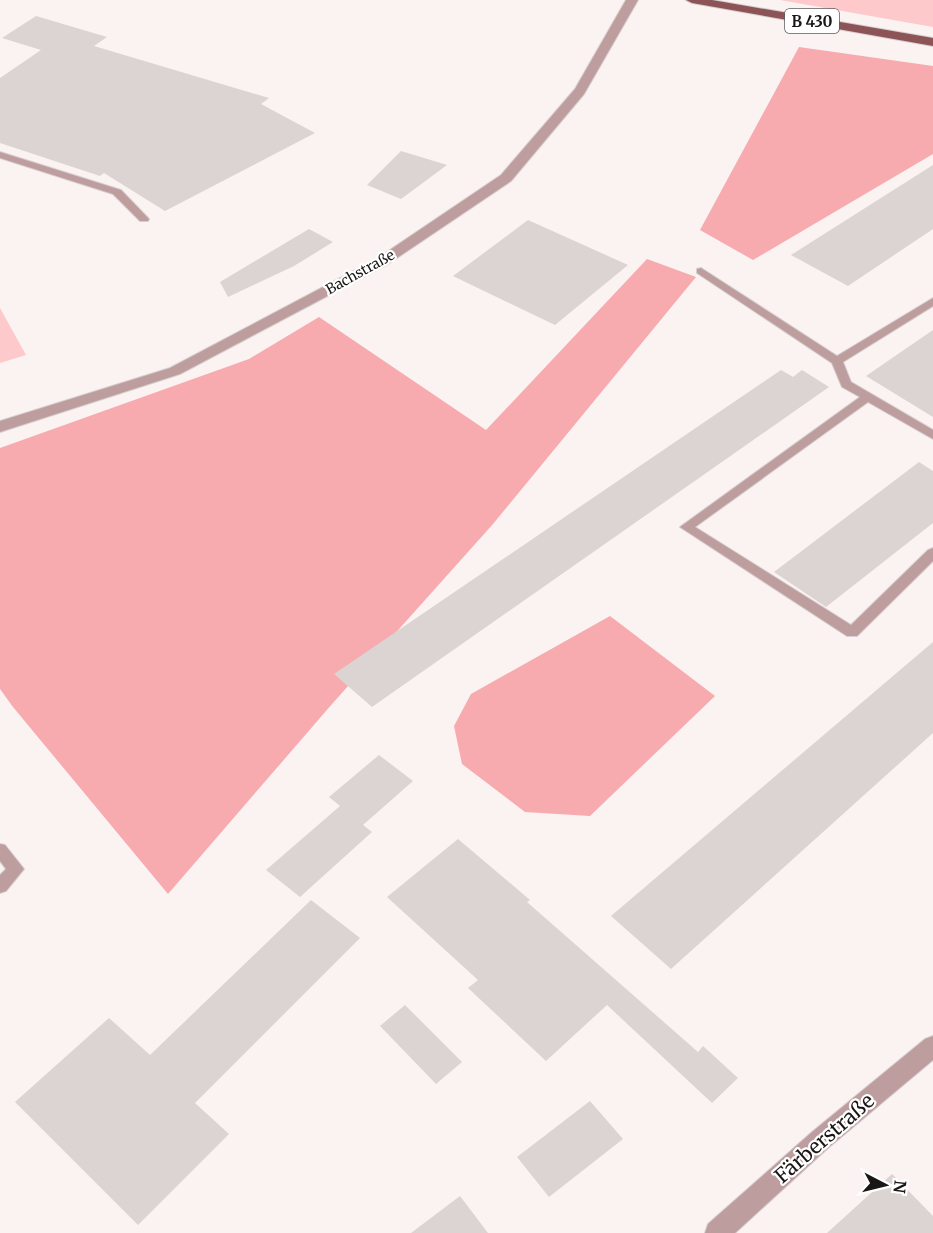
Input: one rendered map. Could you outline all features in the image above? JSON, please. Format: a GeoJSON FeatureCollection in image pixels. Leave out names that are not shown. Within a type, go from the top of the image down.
{"type":"FeatureCollection","features":[{"type":"Feature","properties":{"kind":"main road","name":"B 430"},"geometry":{"type":"LineString","coordinates":[[692,0],[933,42]]}},
{"type":"Feature","properties":{"kind":"street","name":"Bachstraße"},"geometry":{"type":"LineString","coordinates":[[0,427],[175,371],[383,261],[478,197],[506,178],[580,91],[632,0]]}},
{"type":"Feature","properties":{"kind":"street","name":"Färberstraße"},"geometry":{"type":"LineString","coordinates":[[717,1233],[820,1140],[933,1046]]}},
{"type":"Feature","properties":{"kind":"lane"},"geometry":{"type":"LineString","coordinates":[[0,155],[117,192],[144,219]]}},
{"type":"Feature","properties":{"kind":"lane"},"geometry":{"type":"LineString","coordinates":[[700,271],[837,361],[846,384],[933,435]]}},
{"type":"Feature","properties":{"kind":"lane"},"geometry":{"type":"LineString","coordinates":[[837,361],[933,301]]}},
{"type":"Feature","properties":{"kind":"lane"},"geometry":{"type":"LineString","coordinates":[[868,397],[686,527],[852,632],[933,553]]}},
{"type":"Feature","properties":{"kind":"lane"},"geometry":{"type":"LineString","coordinates":[[0,850],[16,869],[0,886]]}},
{"type":"Feature","properties":{"kind":"shaded area"},"geometry":{"type":"Polygon","coordinates":[[[780,0],[933,0],[933,27],[780,0]]]}},
{"type":"Feature","properties":{"kind":"shaded area"},"geometry":{"type":"Polygon","coordinates":[[[799,47],[933,66],[933,154],[753,260],[700,230],[799,47]]]}},
{"type":"Feature","properties":{"kind":"shaded area"},"geometry":{"type":"Polygon","coordinates":[[[647,259],[696,277],[493,524],[332,704],[168,894],[0,689],[0,448],[249,359],[319,317],[486,430],[647,259]]]}},
{"type":"Feature","properties":{"kind":"shaded area"},"geometry":{"type":"Polygon","coordinates":[[[0,308],[26,355],[0,363],[0,308]]]}},
{"type":"Feature","properties":{"kind":"shaded area"},"geometry":{"type":"Polygon","coordinates":[[[610,616],[715,696],[590,816],[525,812],[462,764],[454,726],[471,694],[610,616]]]}},
{"type":"Feature","properties":{"kind":"building"},"geometry":{"type":"Polygon","coordinates":[[[36,16],[107,37],[94,46],[269,98],[261,104],[315,133],[165,211],[104,173],[100,176],[0,143],[0,78],[41,50],[2,38],[36,16]]]}},
{"type":"Feature","properties":{"kind":"building"},"geometry":{"type":"Polygon","coordinates":[[[401,151],[447,165],[401,199],[367,185],[401,151]]]}},
{"type":"Feature","properties":{"kind":"building"},"geometry":{"type":"Polygon","coordinates":[[[933,165],[933,229],[848,286],[791,255],[933,165]]]}},
{"type":"Feature","properties":{"kind":"building"},"geometry":{"type":"Polygon","coordinates":[[[528,220],[628,265],[555,325],[453,276],[528,220]]]}},
{"type":"Feature","properties":{"kind":"building"},"geometry":{"type":"Polygon","coordinates":[[[309,229],[333,242],[294,266],[228,297],[220,282],[309,229]]]}},
{"type":"Feature","properties":{"kind":"building"},"geometry":{"type":"Polygon","coordinates":[[[933,330],[933,417],[866,376],[933,330]]]}},
{"type":"Feature","properties":{"kind":"building"},"geometry":{"type":"Polygon","coordinates":[[[781,370],[793,377],[802,370],[829,387],[372,707],[334,674],[781,370]]]}},
{"type":"Feature","properties":{"kind":"building"},"geometry":{"type":"Polygon","coordinates":[[[919,462],[933,471],[933,523],[826,607],[774,572],[919,462]]]}},
{"type":"Feature","properties":{"kind":"building"},"geometry":{"type":"Polygon","coordinates":[[[933,642],[933,733],[671,969],[611,916],[933,642]]]}},
{"type":"Feature","properties":{"kind":"building"},"geometry":{"type":"Polygon","coordinates":[[[379,755],[413,781],[363,825],[372,832],[300,897],[266,870],[340,806],[329,797],[379,755]]]}},
{"type":"Feature","properties":{"kind":"building"},"geometry":{"type":"Polygon","coordinates":[[[458,839],[530,900],[527,902],[698,1052],[703,1046],[738,1078],[712,1103],[607,1005],[546,1061],[468,988],[478,980],[387,897],[458,839]]]}},
{"type":"Feature","properties":{"kind":"building"},"geometry":{"type":"Polygon","coordinates":[[[311,900],[360,938],[195,1103],[229,1134],[138,1225],[15,1102],[109,1018],[150,1055],[311,900]]]}},
{"type":"Feature","properties":{"kind":"building"},"geometry":{"type":"Polygon","coordinates":[[[405,1005],[462,1062],[436,1084],[380,1026],[405,1005]]]}},
{"type":"Feature","properties":{"kind":"building"},"geometry":{"type":"Polygon","coordinates":[[[590,1101],[623,1139],[549,1197],[517,1157],[590,1101]]]}},
{"type":"Feature","properties":{"kind":"building"},"geometry":{"type":"Polygon","coordinates":[[[892,1174],[933,1216],[933,1233],[827,1233],[892,1174]]]}},
{"type":"Feature","properties":{"kind":"building"},"geometry":{"type":"Polygon","coordinates":[[[460,1196],[488,1233],[411,1233],[460,1196]]]}}]}
